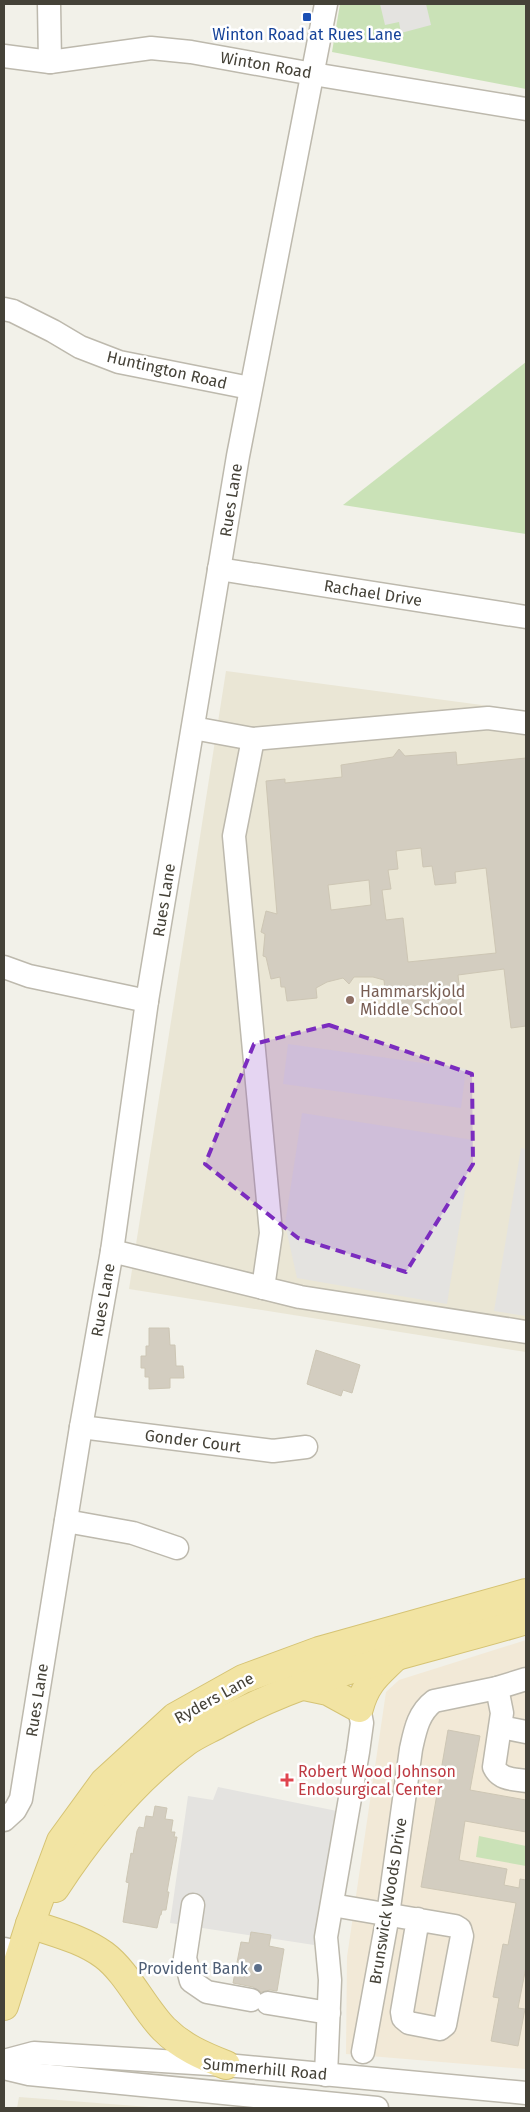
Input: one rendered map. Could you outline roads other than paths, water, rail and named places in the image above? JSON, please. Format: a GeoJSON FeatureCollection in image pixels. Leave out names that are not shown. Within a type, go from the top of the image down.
{"type":"FeatureCollection","features":[{"type":"Feature","properties":{"kind":"main road","name":"Ryders Lane"},"geometry":{"type":"LineString","coordinates":[[30,1924],[61,1841],[104,1782],[174,1717],[243,1679],[320,1651],[526,1593]]}},
{"type":"Feature","properties":{"kind":"main road","name":"Ryders Lane"},"geometry":{"type":"LineString","coordinates":[[4,2006],[12,1951],[74,1859],[127,1794],[186,1742],[255,1704],[351,1669],[526,1620]]}},
{"type":"Feature","properties":{"kind":"main road"},"geometry":{"type":"LineString","coordinates":[[304,1686],[328,1691],[359,1708],[364,1691],[372,1679],[396,1656]]}},
{"type":"Feature","properties":{"kind":"main road"},"geometry":{"type":"LineString","coordinates":[[30,1924],[86,1943],[106,1956],[169,2033],[196,2053],[226,2065]]}},
{"type":"Feature","properties":{"kind":"street"},"geometry":{"type":"LineString","coordinates":[[49,4],[50,62]]}},
{"type":"Feature","properties":{"kind":"street","name":"Rues Lane"},"geometry":{"type":"LineString","coordinates":[[4,1820],[15,1810],[21,1799],[81,1427],[112,1251],[147,1001],[219,569],[250,388],[326,4]]}},
{"type":"Feature","properties":{"kind":"street","name":"Winton Road"},"geometry":{"type":"LineString","coordinates":[[4,56],[50,62],[151,48],[191,52],[526,109]]}},
{"type":"Feature","properties":{"kind":"street","name":"Huntington Road"},"geometry":{"type":"LineString","coordinates":[[4,308],[53,331],[80,348],[118,362],[250,388]]}},
{"type":"Feature","properties":{"kind":"street","name":"Rachael Drive"},"geometry":{"type":"LineString","coordinates":[[219,569],[526,617]]}},
{"type":"Feature","properties":{"kind":"street"},"geometry":{"type":"LineString","coordinates":[[193,728],[253,739],[488,718],[526,723]]}},
{"type":"Feature","properties":{"kind":"street"},"geometry":{"type":"LineString","coordinates":[[253,739],[234,836],[271,1233],[263,1288]]}},
{"type":"Feature","properties":{"kind":"street"},"geometry":{"type":"LineString","coordinates":[[4,967],[29,976],[147,1001]]}},
{"type":"Feature","properties":{"kind":"street"},"geometry":{"type":"LineString","coordinates":[[112,1251],[300,1297],[526,1332]]}},
{"type":"Feature","properties":{"kind":"street","name":"Gonder Court"},"geometry":{"type":"LineString","coordinates":[[81,1427],[273,1451],[306,1447]]}},
{"type":"Feature","properties":{"kind":"street"},"geometry":{"type":"LineString","coordinates":[[66,1522],[133,1533],[177,1548]]}},
{"type":"Feature","properties":{"kind":"street","name":"Brunswick Woods Drive"},"geometry":{"type":"LineString","coordinates":[[363,2052],[388,1915],[411,1749],[414,1734],[422,1714],[426,1707],[434,1701],[497,1688],[526,1679]]}},
{"type":"Feature","properties":{"kind":"street"},"geometry":{"type":"LineString","coordinates":[[497,1688],[502,1713],[494,1768],[497,1774],[503,1778],[526,1781]]}},
{"type":"Feature","properties":{"kind":"street"},"geometry":{"type":"LineString","coordinates":[[326,2075],[330,1980],[326,1938],[362,1724],[359,1708]]}},
{"type":"Feature","properties":{"kind":"street"},"geometry":{"type":"LineString","coordinates":[[500,1727],[526,1732]]}},
{"type":"Feature","properties":{"kind":"street"},"geometry":{"type":"LineString","coordinates":[[194,1905],[185,1958],[191,1981],[207,1992],[329,2013]]}},
{"type":"Feature","properties":{"kind":"street"},"geometry":{"type":"LineString","coordinates":[[332,1905],[455,1926],[460,1930],[462,1936],[445,2025],[440,2028],[409,2023],[403,2018],[402,2012],[418,1920]]}},
{"type":"Feature","properties":{"kind":"street","name":"Summerhill Road"},"geometry":{"type":"LineString","coordinates":[[4,2060],[34,2053],[226,2065],[526,2094]]}},
{"type":"Feature","properties":{"kind":"street","name":"Summerhill Road"},"geometry":{"type":"LineString","coordinates":[[4,2068],[29,2074],[369,2108]]}},
{"type":"Feature","properties":{"kind":"place","name":"Winton Road at Rues Lane"},"geometry":{"type":"Point","coordinates":[307,17]}},
{"type":"Feature","properties":{"kind":"place","name":"Hammarskjold Middle School"},"geometry":{"type":"Point","coordinates":[350,1000]}},
{"type":"Feature","properties":{"kind":"place","name":"Robert Wood Johnson Endosurgical Center"},"geometry":{"type":"Point","coordinates":[287,1780]}},
{"type":"Feature","properties":{"kind":"place","name":"Provident Bank"},"geometry":{"type":"Point","coordinates":[258,1968]}}]}
